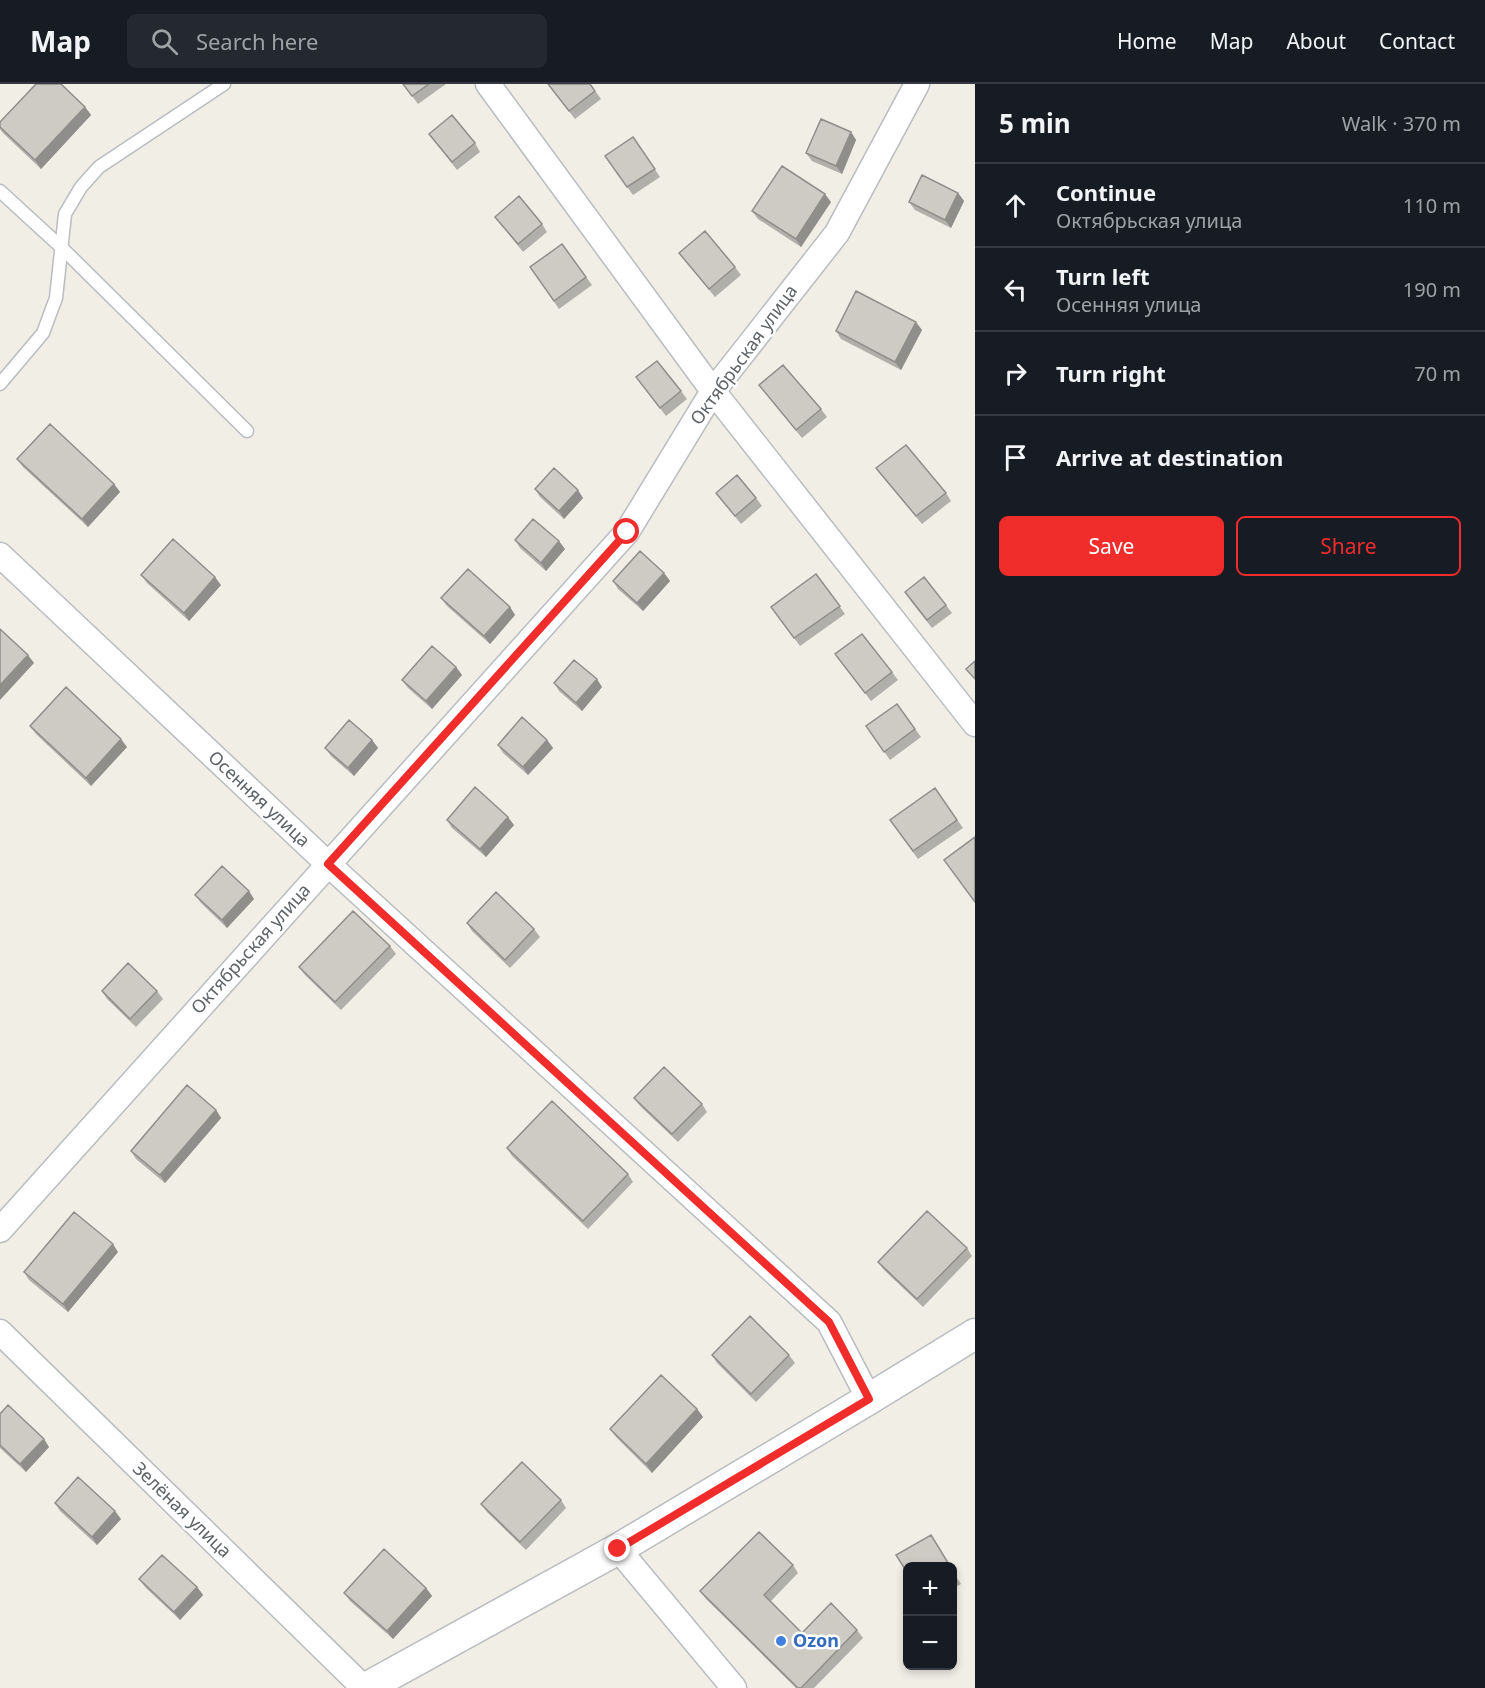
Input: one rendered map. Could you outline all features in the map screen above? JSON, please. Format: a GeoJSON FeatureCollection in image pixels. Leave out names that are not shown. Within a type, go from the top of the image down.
{"type":"FeatureCollection","features":[{"type":"Feature","properties":{"kind":"street"},"geometry":{"type":"LineString","coordinates":[[489,84],[713,391],[975,724]]}},
{"type":"Feature","properties":{"kind":"street","name":"Октябрьская улица"},"geometry":{"type":"LineString","coordinates":[[0,1230],[627,532],[713,391],[837,233],[917,84]]}},
{"type":"Feature","properties":{"kind":"street","name":"Осенняя улица"},"geometry":{"type":"LineString","coordinates":[[0,555],[328,864],[829,1322],[869,1399]]}},
{"type":"Feature","properties":{"kind":"street","name":"Зелёная улица"},"geometry":{"type":"LineString","coordinates":[[0,1332],[365,1688]]}},
{"type":"Feature","properties":{"kind":"street"},"geometry":{"type":"LineString","coordinates":[[365,1688],[618,1549],[975,1334]]}},
{"type":"Feature","properties":{"kind":"street"},"geometry":{"type":"LineString","coordinates":[[618,1549],[734,1688]]}},
{"type":"Feature","properties":{"kind":"lane"},"geometry":{"type":"LineString","coordinates":[[0,384],[43,333],[56,298],[64,214],[81,187],[99,166],[224,84]]}},
{"type":"Feature","properties":{"kind":"lane"},"geometry":{"type":"LineString","coordinates":[[0,191],[61,247],[247,431]]}},
{"type":"Feature","properties":{"kind":"building"},"geometry":{"type":"Polygon","coordinates":[[[36,84],[61,84],[85,107],[35,160],[0,127],[0,122],[36,84]]]}},
{"type":"Feature","properties":{"kind":"building"},"geometry":{"type":"Polygon","coordinates":[[[403,84],[429,84],[412,96],[403,84]]]}},
{"type":"Feature","properties":{"kind":"building"},"geometry":{"type":"Polygon","coordinates":[[[548,84],[590,84],[595,91],[569,111],[548,84]]]}},
{"type":"Feature","properties":{"kind":"building"},"geometry":{"type":"Polygon","coordinates":[[[452,115],[475,143],[452,162],[429,134],[452,115]]]}},
{"type":"Feature","properties":{"kind":"building"},"geometry":{"type":"Polygon","coordinates":[[[821,119],[851,132],[836,166],[806,153],[821,119]]]}},
{"type":"Feature","properties":{"kind":"building"},"geometry":{"type":"Polygon","coordinates":[[[633,137],[655,169],[627,187],[605,156],[633,137]]]}},
{"type":"Feature","properties":{"kind":"building"},"geometry":{"type":"Polygon","coordinates":[[[782,166],[825,194],[796,239],[752,211],[782,166]]]}},
{"type":"Feature","properties":{"kind":"building"},"geometry":{"type":"Polygon","coordinates":[[[922,175],[958,193],[945,220],[909,202],[922,175]]]}},
{"type":"Feature","properties":{"kind":"building"},"geometry":{"type":"Polygon","coordinates":[[[519,196],[542,224],[518,244],[495,217],[519,196]]]}},
{"type":"Feature","properties":{"kind":"building"},"geometry":{"type":"Polygon","coordinates":[[[705,231],[735,267],[709,289],[679,253],[705,231]]]}},
{"type":"Feature","properties":{"kind":"building"},"geometry":{"type":"Polygon","coordinates":[[[562,244],[586,277],[554,301],[530,267],[562,244]]]}},
{"type":"Feature","properties":{"kind":"building"},"geometry":{"type":"Polygon","coordinates":[[[856,291],[916,322],[895,362],[836,331],[856,291]]]}},
{"type":"Feature","properties":{"kind":"building"},"geometry":{"type":"Polygon","coordinates":[[[657,361],[681,391],[660,408],[636,377],[657,361]]]}},
{"type":"Feature","properties":{"kind":"building"},"geometry":{"type":"Polygon","coordinates":[[[783,365],[821,409],[796,430],[759,385],[783,365]]]}},
{"type":"Feature","properties":{"kind":"building"},"geometry":{"type":"Polygon","coordinates":[[[50,424],[114,484],[82,519],[17,459],[50,424]]]}},
{"type":"Feature","properties":{"kind":"building"},"geometry":{"type":"Polygon","coordinates":[[[906,445],[946,493],[916,516],[876,468],[906,445]]]}},
{"type":"Feature","properties":{"kind":"building"},"geometry":{"type":"Polygon","coordinates":[[[554,468],[578,490],[559,511],[535,489],[554,468]]]}},
{"type":"Feature","properties":{"kind":"building"},"geometry":{"type":"Polygon","coordinates":[[[737,475],[756,498],[735,516],[716,493],[737,475]]]}},
{"type":"Feature","properties":{"kind":"building"},"geometry":{"type":"Polygon","coordinates":[[[533,519],[559,541],[541,563],[515,540],[533,519]]]}},
{"type":"Feature","properties":{"kind":"building"},"geometry":{"type":"Polygon","coordinates":[[[173,539],[215,577],[184,613],[141,575],[173,539]]]}},
{"type":"Feature","properties":{"kind":"building"},"geometry":{"type":"Polygon","coordinates":[[[640,551],[664,573],[637,603],[613,581],[640,551]]]}},
{"type":"Feature","properties":{"kind":"building"},"geometry":{"type":"Polygon","coordinates":[[[468,569],[510,607],[484,636],[441,598],[468,569]]]}},
{"type":"Feature","properties":{"kind":"building"},"geometry":{"type":"Polygon","coordinates":[[[816,574],[840,606],[794,638],[771,607],[816,574]]]}},
{"type":"Feature","properties":{"kind":"building"},"geometry":{"type":"Polygon","coordinates":[[[924,577],[946,605],[927,620],[905,592],[924,577]]]}},
{"type":"Feature","properties":{"kind":"building"},"geometry":{"type":"Polygon","coordinates":[[[0,629],[28,655],[0,685],[0,629]]]}},
{"type":"Feature","properties":{"kind":"building"},"geometry":{"type":"Polygon","coordinates":[[[862,634],[892,672],[865,693],[835,654],[862,634]]]}},
{"type":"Feature","properties":{"kind":"building"},"geometry":{"type":"Polygon","coordinates":[[[432,646],[456,667],[426,701],[402,680],[432,646]]]}},
{"type":"Feature","properties":{"kind":"building"},"geometry":{"type":"Polygon","coordinates":[[[574,660],[597,679],[576,703],[554,683],[574,660]]]}},
{"type":"Feature","properties":{"kind":"building"},"geometry":{"type":"Polygon","coordinates":[[[975,661],[975,679],[966,669],[975,661]]]}},
{"type":"Feature","properties":{"kind":"building"},"geometry":{"type":"Polygon","coordinates":[[[66,687],[121,739],[86,778],[30,726],[66,687]]]}},
{"type":"Feature","properties":{"kind":"building"},"geometry":{"type":"Polygon","coordinates":[[[897,704],[915,729],[884,752],[866,726],[897,704]]]}},
{"type":"Feature","properties":{"kind":"building"},"geometry":{"type":"Polygon","coordinates":[[[522,717],[547,740],[523,767],[498,745],[522,717]]]}},
{"type":"Feature","properties":{"kind":"building"},"geometry":{"type":"Polygon","coordinates":[[[349,720],[372,740],[348,768],[325,748],[349,720]]]}},
{"type":"Feature","properties":{"kind":"building"},"geometry":{"type":"Polygon","coordinates":[[[475,787],[508,817],[480,849],[447,820],[475,787]]]}},
{"type":"Feature","properties":{"kind":"building"},"geometry":{"type":"Polygon","coordinates":[[[935,788],[957,820],[913,851],[890,820],[935,788]]]}},
{"type":"Feature","properties":{"kind":"building"},"geometry":{"type":"Polygon","coordinates":[[[975,837],[975,902],[944,860],[975,837]]]}},
{"type":"Feature","properties":{"kind":"building"},"geometry":{"type":"Polygon","coordinates":[[[222,866],[249,891],[222,920],[195,895],[222,866]]]}},
{"type":"Feature","properties":{"kind":"building"},"geometry":{"type":"Polygon","coordinates":[[[496,892],[534,929],[505,960],[467,923],[496,892]]]}},
{"type":"Feature","properties":{"kind":"building"},"geometry":{"type":"Polygon","coordinates":[[[353,911],[390,946],[335,1002],[299,967],[353,911]]]}},
{"type":"Feature","properties":{"kind":"building"},"geometry":{"type":"Polygon","coordinates":[[[128,963],[157,991],[130,1019],[102,991],[128,963]]]}},
{"type":"Feature","properties":{"kind":"building"},"geometry":{"type":"Polygon","coordinates":[[[664,1067],[702,1104],[672,1134],[634,1098],[664,1067]]]}},
{"type":"Feature","properties":{"kind":"building"},"geometry":{"type":"Polygon","coordinates":[[[187,1085],[216,1110],[160,1175],[131,1151],[187,1085]]]}},
{"type":"Feature","properties":{"kind":"building"},"geometry":{"type":"Polygon","coordinates":[[[552,1101],[628,1174],[583,1221],[507,1148],[552,1101]]]}},
{"type":"Feature","properties":{"kind":"building"},"geometry":{"type":"Polygon","coordinates":[[[927,1211],[967,1248],[917,1299],[878,1262],[927,1211]]]}},
{"type":"Feature","properties":{"kind":"building"},"geometry":{"type":"Polygon","coordinates":[[[74,1212],[113,1244],[63,1304],[24,1272],[74,1212]]]}},
{"type":"Feature","properties":{"kind":"building"},"geometry":{"type":"Polygon","coordinates":[[[750,1316],[789,1355],[751,1394],[712,1355],[750,1316]]]}},
{"type":"Feature","properties":{"kind":"building"},"geometry":{"type":"Polygon","coordinates":[[[661,1375],[697,1409],[646,1464],[610,1429],[661,1375]]]}},
{"type":"Feature","properties":{"kind":"building"},"geometry":{"type":"Polygon","coordinates":[[[8,1405],[44,1439],[20,1464],[0,1445],[0,1414],[8,1405]]]}},
{"type":"Feature","properties":{"kind":"building"},"geometry":{"type":"Polygon","coordinates":[[[522,1462],[561,1500],[520,1542],[481,1504],[522,1462]]]}},
{"type":"Feature","properties":{"kind":"building"},"geometry":{"type":"Polygon","coordinates":[[[78,1477],[115,1511],[92,1537],[55,1503],[78,1477]]]}},
{"type":"Feature","properties":{"kind":"building"},"geometry":{"type":"Polygon","coordinates":[[[759,1532],[793,1565],[764,1595],[802,1633],[831,1603],[857,1630],[801,1688],[798,1688],[700,1591],[759,1532]]]}},
{"type":"Feature","properties":{"kind":"building"},"geometry":{"type":"Polygon","coordinates":[[[931,1535],[948,1562],[903,1562],[903,1566],[896,1555],[931,1535]]]}},
{"type":"Feature","properties":{"kind":"building"},"geometry":{"type":"Polygon","coordinates":[[[384,1549],[426,1588],[387,1631],[344,1593],[384,1549]]]}},
{"type":"Feature","properties":{"kind":"building"},"geometry":{"type":"Polygon","coordinates":[[[162,1555],[197,1587],[174,1612],[139,1579],[162,1555]]]}},
{"type":"Feature","properties":{"kind":"place","name":"Ozon"},"geometry":{"type":"Point","coordinates":[781,1641]}},
{"type":"Feature","properties":{"kind":"route"},"geometry":{"type":"LineString","coordinates":[[618,1549],[869,1399],[829,1322],[328,864],[627,532]]}}]}
